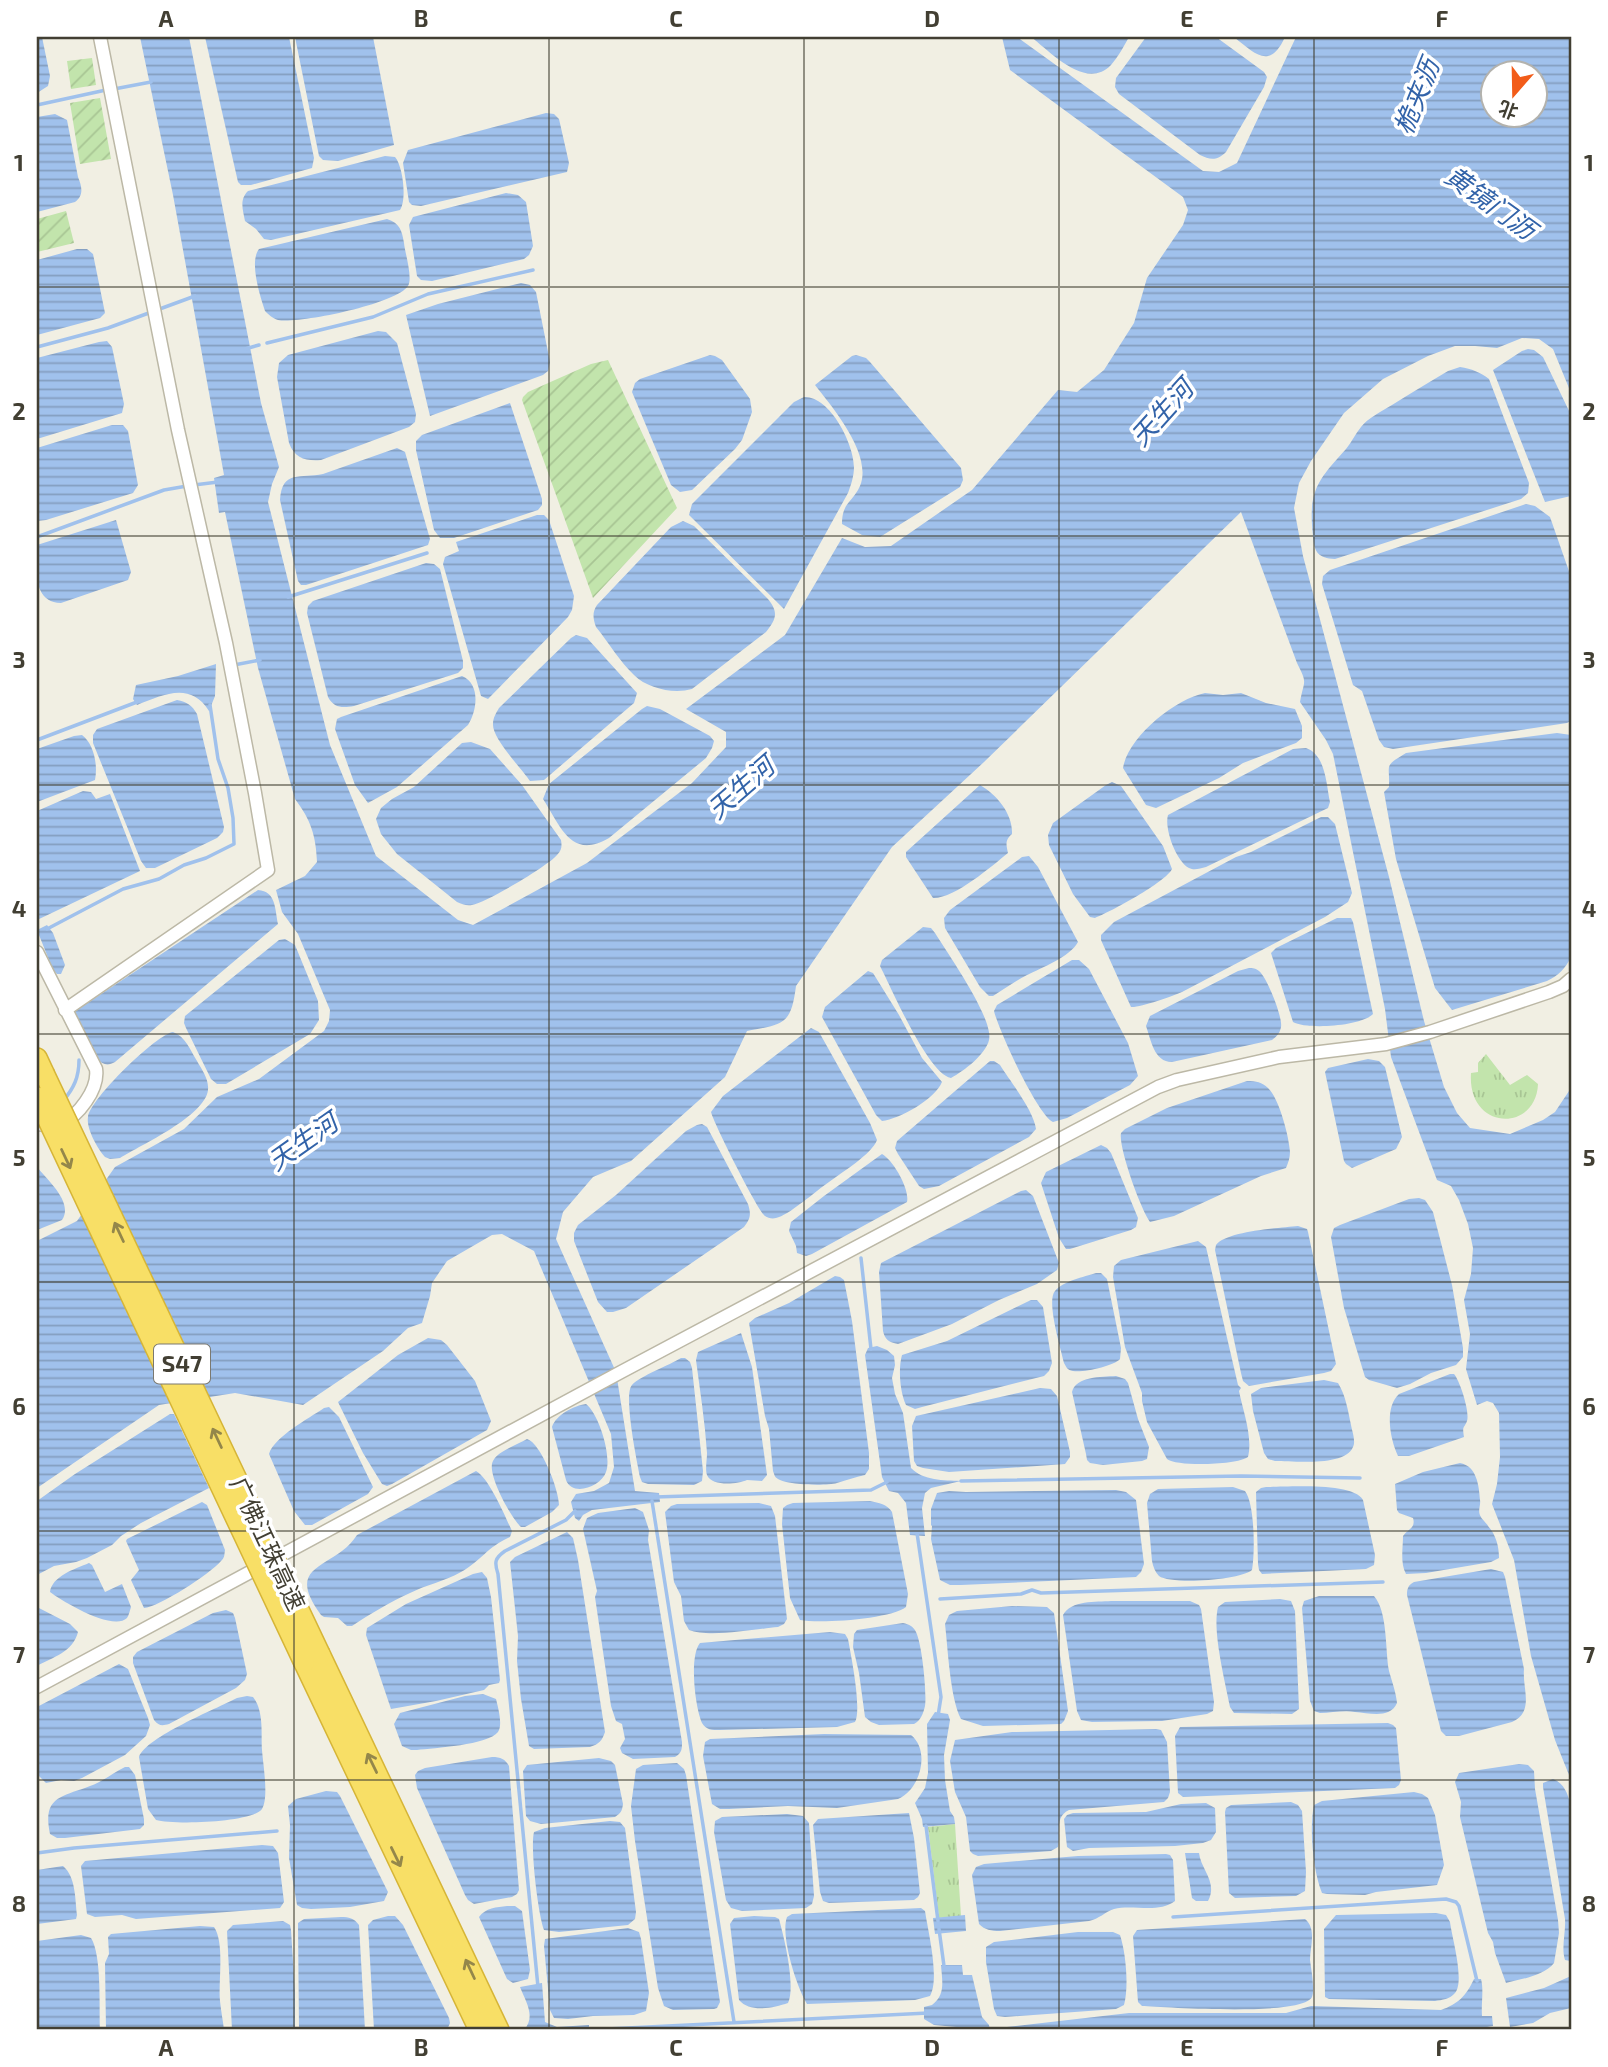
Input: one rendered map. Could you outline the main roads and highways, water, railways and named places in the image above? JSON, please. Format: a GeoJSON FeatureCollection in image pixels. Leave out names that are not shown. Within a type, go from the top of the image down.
{"type":"FeatureCollection","features":[{"type":"Feature","properties":{"kind":"highway","name":"广佛江珠高速"},"geometry":{"type":"LineString","coordinates":[[40,1065],[479,2030]]}},
{"type":"Feature","properties":{"kind":"highway","name":"广佛江珠高速"},"geometry":{"type":"LineString","coordinates":[[37,1097],[312,1659],[499,2030]]}},
{"type":"Feature","properties":{"kind":"water"},"geometry":{"type":"Polygon","coordinates":[[[37,37],[42,37],[50,76],[48,86],[37,93],[37,37]]]}},
{"type":"Feature","properties":{"kind":"water"},"geometry":{"type":"Polygon","coordinates":[[[140,37],[189,37],[261,403],[279,467],[268,502],[330,745],[376,856],[458,920],[473,925],[587,863],[692,783],[726,747],[726,732],[686,709],[785,635],[842,538],[865,547],[891,546],[972,490],[1058,390],[1077,392],[1104,370],[1134,323],[1147,278],[1183,225],[1188,210],[1183,197],[1010,70],[1002,37],[1017,37],[1203,171],[1219,172],[1237,163],[1296,37],[1571,37],[1571,393],[1553,349],[1539,339],[1522,338],[1497,348],[1455,346],[1428,356],[1383,379],[1344,413],[1299,483],[1294,508],[1303,556],[1389,877],[1424,1021],[1444,1087],[1457,1113],[1470,1128],[1510,1134],[1555,1112],[1571,1088],[1571,1780],[1555,1740],[1531,1656],[1514,1560],[1492,1504],[1500,1457],[1499,1413],[1493,1403],[1487,1401],[1477,1405],[1466,1369],[1470,1334],[1464,1300],[1471,1274],[1473,1248],[1468,1224],[1451,1186],[1437,1180],[1391,1057],[1385,1009],[1333,754],[1300,702],[1303,675],[1241,512],[984,762],[892,847],[796,986],[788,1016],[777,1024],[747,1031],[725,1077],[631,1161],[593,1177],[563,1212],[556,1239],[616,1372],[635,1491],[659,1493],[660,1502],[592,1510],[579,1521],[575,1518],[571,1502],[576,1494],[594,1491],[609,1483],[614,1467],[611,1434],[534,1251],[502,1234],[492,1235],[447,1261],[432,1283],[422,1323],[408,1328],[383,1351],[303,1405],[235,1393],[159,1405],[37,1488],[37,1241],[77,1221],[115,1167],[184,1129],[217,1097],[259,1079],[324,1031],[329,1021],[330,1010],[298,934],[282,912],[276,890],[305,876],[317,862],[315,844],[309,821],[295,799],[258,668],[225,512],[219,513],[214,478],[224,475],[173,195],[140,37]]]}},
{"type":"Feature","properties":{"kind":"water"},"geometry":{"type":"Polygon","coordinates":[[[205,37],[289,37],[314,158],[312,168],[251,185],[241,185],[238,182],[205,37]]]}},
{"type":"Feature","properties":{"kind":"water"},"geometry":{"type":"Polygon","coordinates":[[[295,37],[373,37],[394,145],[338,161],[323,160],[319,156],[295,37]]]}},
{"type":"Feature","properties":{"kind":"water"},"geometry":{"type":"Polygon","coordinates":[[[1031,37],[1129,37],[1111,65],[1101,72],[1091,74],[1069,66],[1031,37]]]}},
{"type":"Feature","properties":{"kind":"water"},"geometry":{"type":"Polygon","coordinates":[[[1146,37],[1216,37],[1264,72],[1267,77],[1264,87],[1226,152],[1220,157],[1210,159],[1200,155],[1119,94],[1115,87],[1116,78],[1146,37]]]}},
{"type":"Feature","properties":{"kind":"water"},"geometry":{"type":"Polygon","coordinates":[[[1234,37],[1285,37],[1274,53],[1262,56],[1234,37]]]}},
{"type":"Feature","properties":{"kind":"water"},"geometry":{"type":"Polygon","coordinates":[[[546,113],[554,114],[559,119],[569,163],[567,172],[421,206],[409,202],[403,163],[408,150],[546,113]]]}},
{"type":"Feature","properties":{"kind":"water"},"geometry":{"type":"Polygon","coordinates":[[[55,114],[67,120],[81,194],[75,202],[37,212],[37,117],[55,114]]]}},
{"type":"Feature","properties":{"kind":"water"},"geometry":{"type":"Polygon","coordinates":[[[385,156],[395,157],[402,175],[404,191],[400,210],[271,240],[264,239],[245,221],[243,202],[248,191],[385,156]]]}},
{"type":"Feature","properties":{"kind":"water"},"geometry":{"type":"Polygon","coordinates":[[[506,193],[518,195],[526,202],[533,246],[529,255],[524,259],[432,281],[421,280],[417,276],[409,225],[413,217],[506,193]]]}},
{"type":"Feature","properties":{"kind":"water"},"geometry":{"type":"Polygon","coordinates":[[[387,219],[398,225],[401,231],[408,265],[408,286],[400,293],[367,306],[305,319],[278,320],[265,311],[255,270],[259,249],[387,219]]]}},
{"type":"Feature","properties":{"kind":"water"},"geometry":{"type":"Polygon","coordinates":[[[77,249],[87,249],[93,254],[105,313],[100,318],[37,335],[37,260],[77,249]]]}},
{"type":"Feature","properties":{"kind":"water"},"geometry":{"type":"Polygon","coordinates":[[[521,283],[530,285],[536,292],[550,362],[548,371],[430,416],[406,315],[521,283]]]}},
{"type":"Feature","properties":{"kind":"water"},"geometry":{"type":"Polygon","coordinates":[[[378,331],[386,332],[397,343],[416,414],[415,422],[409,427],[321,460],[298,456],[289,443],[277,377],[279,363],[288,355],[378,331]]]}},
{"type":"Feature","properties":{"kind":"water"},"geometry":{"type":"Polygon","coordinates":[[[107,341],[112,347],[124,404],[122,413],[37,439],[37,358],[107,341]]]}},
{"type":"Feature","properties":{"kind":"water"},"geometry":{"type":"Polygon","coordinates":[[[1528,349],[1543,357],[1571,415],[1571,496],[1545,502],[1493,370],[1528,349]]]}},
{"type":"Feature","properties":{"kind":"water"},"geometry":{"type":"Polygon","coordinates":[[[710,355],[722,360],[750,399],[752,412],[742,440],[735,449],[692,490],[680,492],[671,485],[632,392],[635,383],[640,379],[710,355]]]}},
{"type":"Feature","properties":{"kind":"water"},"geometry":{"type":"Polygon","coordinates":[[[856,355],[870,362],[961,468],[963,480],[960,487],[880,537],[862,535],[842,524],[846,507],[860,486],[863,474],[861,460],[849,433],[815,385],[856,355]]]}},
{"type":"Feature","properties":{"kind":"water"},"geometry":{"type":"Polygon","coordinates":[[[1460,367],[1476,371],[1489,379],[1529,483],[1528,493],[1521,499],[1335,559],[1321,556],[1314,542],[1312,508],[1321,479],[1367,421],[1448,371],[1460,367]]]}},
{"type":"Feature","properties":{"kind":"water"},"geometry":{"type":"Polygon","coordinates":[[[804,397],[823,404],[839,423],[850,446],[854,470],[848,493],[784,609],[689,515],[692,504],[794,402],[804,397]]]}},
{"type":"Feature","properties":{"kind":"water"},"geometry":{"type":"Polygon","coordinates":[[[510,403],[542,505],[538,510],[454,538],[440,538],[434,530],[416,441],[422,435],[510,403]]]}},
{"type":"Feature","properties":{"kind":"water"},"geometry":{"type":"Polygon","coordinates":[[[112,425],[123,425],[128,431],[138,485],[133,493],[37,521],[37,448],[112,425]]]}},
{"type":"Feature","properties":{"kind":"water"},"geometry":{"type":"Polygon","coordinates":[[[397,448],[405,452],[430,539],[428,545],[301,585],[280,500],[284,484],[294,477],[323,474],[397,448]]]}},
{"type":"Feature","properties":{"kind":"water"},"geometry":{"type":"Polygon","coordinates":[[[1526,504],[1535,506],[1550,517],[1571,577],[1571,721],[1393,749],[1384,747],[1362,691],[1353,685],[1322,584],[1323,576],[1330,570],[1526,504]]]}},
{"type":"Feature","properties":{"kind":"water"},"geometry":{"type":"Polygon","coordinates":[[[544,515],[549,520],[574,596],[572,610],[488,699],[481,696],[443,564],[445,557],[459,551],[456,542],[544,515]]]}},
{"type":"Feature","properties":{"kind":"water"},"geometry":{"type":"Polygon","coordinates":[[[116,520],[131,572],[128,580],[61,603],[45,597],[38,582],[37,545],[116,520]]]}},
{"type":"Feature","properties":{"kind":"water"},"geometry":{"type":"Polygon","coordinates":[[[683,521],[694,526],[768,599],[774,608],[775,616],[766,632],[692,689],[669,690],[646,684],[629,670],[596,627],[594,613],[597,605],[671,527],[683,521]]]}},
{"type":"Feature","properties":{"kind":"water"},"geometry":{"type":"Polygon","coordinates":[[[426,563],[434,564],[440,569],[463,668],[458,673],[354,706],[336,705],[328,697],[307,613],[308,606],[313,601],[426,563]]]}},
{"type":"Feature","properties":{"kind":"water"},"geometry":{"type":"Polygon","coordinates":[[[576,635],[587,638],[637,693],[634,703],[544,780],[530,781],[497,737],[494,718],[499,708],[576,635]]]}},
{"type":"Feature","properties":{"kind":"water"},"geometry":{"type":"Polygon","coordinates":[[[216,664],[215,696],[209,711],[202,702],[185,693],[166,695],[137,705],[133,699],[136,685],[216,664]]]}},
{"type":"Feature","properties":{"kind":"water"},"geometry":{"type":"Polygon","coordinates":[[[462,676],[472,685],[476,698],[474,713],[468,725],[397,787],[368,803],[355,785],[335,729],[337,719],[462,676]]]}},
{"type":"Feature","properties":{"kind":"water"},"geometry":{"type":"Polygon","coordinates":[[[1205,693],[1241,693],[1266,703],[1295,709],[1302,726],[1302,738],[1296,743],[1243,763],[1219,778],[1156,808],[1146,805],[1123,768],[1127,756],[1143,732],[1167,711],[1205,693]]]}},
{"type":"Feature","properties":{"kind":"water"},"geometry":{"type":"Polygon","coordinates":[[[177,700],[189,704],[197,714],[224,827],[217,838],[155,868],[146,868],[93,743],[93,735],[97,729],[177,700]]]}},
{"type":"Feature","properties":{"kind":"water"},"geometry":{"type":"Polygon","coordinates":[[[647,706],[660,709],[710,736],[714,741],[712,748],[706,758],[609,838],[596,844],[576,843],[562,829],[543,799],[549,784],[647,706]]]}},
{"type":"Feature","properties":{"kind":"water"},"geometry":{"type":"Polygon","coordinates":[[[1557,733],[1571,735],[1571,957],[1561,971],[1547,981],[1452,1010],[1435,988],[1396,859],[1384,792],[1389,787],[1389,766],[1406,753],[1557,733]]]}},
{"type":"Feature","properties":{"kind":"water"},"geometry":{"type":"Polygon","coordinates":[[[82,735],[90,744],[94,755],[95,780],[37,802],[37,749],[82,735]]]}},
{"type":"Feature","properties":{"kind":"water"},"geometry":{"type":"Polygon","coordinates":[[[471,742],[490,749],[522,785],[561,840],[561,850],[530,875],[480,902],[468,905],[457,902],[397,854],[381,834],[376,819],[381,808],[392,799],[414,787],[462,743],[471,742]]]}},
{"type":"Feature","properties":{"kind":"water"},"geometry":{"type":"Polygon","coordinates":[[[1306,748],[1318,757],[1321,763],[1330,802],[1328,808],[1206,867],[1193,869],[1184,864],[1172,844],[1168,815],[1293,749],[1306,748]]]}},
{"type":"Feature","properties":{"kind":"water"},"geometry":{"type":"Polygon","coordinates":[[[1112,782],[1121,786],[1163,846],[1172,869],[1149,889],[1095,918],[1090,917],[1073,894],[1049,845],[1048,835],[1053,823],[1112,782]]]}},
{"type":"Feature","properties":{"kind":"water"},"geometry":{"type":"Polygon","coordinates":[[[980,785],[998,800],[1010,819],[1012,834],[1007,842],[1008,853],[962,888],[933,898],[906,857],[906,852],[980,785]]]}},
{"type":"Feature","properties":{"kind":"water"},"geometry":{"type":"Polygon","coordinates":[[[83,791],[91,792],[96,799],[110,794],[140,871],[37,920],[37,811],[83,791]]]}},
{"type":"Feature","properties":{"kind":"water"},"geometry":{"type":"Polygon","coordinates":[[[1321,817],[1328,817],[1335,824],[1352,893],[1348,902],[1325,917],[1182,992],[1131,1007],[1101,940],[1101,935],[1114,922],[1236,857],[1321,817]]]}},
{"type":"Feature","properties":{"kind":"water"},"geometry":{"type":"Polygon","coordinates":[[[1029,856],[1038,867],[1078,942],[1062,957],[989,996],[980,987],[945,928],[944,918],[950,910],[1022,857],[1029,856]]]}},
{"type":"Feature","properties":{"kind":"water"},"geometry":{"type":"Polygon","coordinates":[[[258,890],[271,897],[278,924],[115,1062],[101,1063],[74,1012],[258,890]]]}},
{"type":"Feature","properties":{"kind":"water"},"geometry":{"type":"Polygon","coordinates":[[[1337,918],[1351,918],[1353,922],[1373,1014],[1358,1021],[1334,1026],[1310,1026],[1293,1022],[1271,953],[1337,918]]]}},
{"type":"Feature","properties":{"kind":"water"},"geometry":{"type":"Polygon","coordinates":[[[47,925],[53,933],[65,965],[61,974],[53,970],[37,930],[47,925]]]}},
{"type":"Feature","properties":{"kind":"water"},"geometry":{"type":"Polygon","coordinates":[[[923,927],[931,928],[935,933],[978,1002],[989,1030],[989,1040],[984,1051],[968,1067],[951,1078],[942,1073],[922,1047],[880,966],[882,960],[923,927]]]}},
{"type":"Feature","properties":{"kind":"water"},"geometry":{"type":"Polygon","coordinates":[[[285,939],[295,945],[318,1001],[319,1020],[310,1034],[226,1084],[217,1084],[211,1079],[186,1028],[185,1016],[279,940],[285,939]]]}},
{"type":"Feature","properties":{"kind":"water"},"geometry":{"type":"Polygon","coordinates":[[[1072,960],[1079,960],[1089,969],[1128,1043],[1138,1076],[1130,1085],[1067,1118],[1053,1122],[1046,1116],[1029,1089],[994,1011],[997,1005],[1072,960]]]}},
{"type":"Feature","properties":{"kind":"water"},"geometry":{"type":"Polygon","coordinates":[[[1249,968],[1259,971],[1274,998],[1281,1022],[1277,1036],[1272,1040],[1172,1062],[1157,1054],[1146,1026],[1150,1016],[1249,968]]]}},
{"type":"Feature","properties":{"kind":"water"},"geometry":{"type":"Polygon","coordinates":[[[868,971],[873,973],[922,1058],[942,1082],[932,1095],[916,1107],[882,1121],[876,1115],[822,1017],[825,1007],[868,971]]]}},
{"type":"Feature","properties":{"kind":"water"},"geometry":{"type":"Polygon","coordinates":[[[811,1028],[819,1032],[877,1140],[863,1157],[795,1208],[781,1216],[770,1218],[765,1216],[754,1199],[711,1112],[723,1096],[811,1028]]]}},
{"type":"Feature","properties":{"kind":"water"},"geometry":{"type":"Polygon","coordinates":[[[173,1032],[190,1048],[205,1075],[208,1090],[204,1100],[184,1120],[156,1138],[120,1158],[105,1157],[89,1127],[88,1117],[92,1108],[100,1096],[140,1055],[165,1035],[173,1032]]]}},
{"type":"Feature","properties":{"kind":"water"},"geometry":{"type":"Polygon","coordinates":[[[1368,1059],[1379,1061],[1385,1067],[1402,1137],[1396,1149],[1352,1168],[1344,1161],[1325,1072],[1328,1068],[1368,1059]]]}},
{"type":"Feature","properties":{"kind":"water"},"geometry":{"type":"Polygon","coordinates":[[[990,1061],[1000,1065],[1031,1114],[1036,1129],[1029,1137],[939,1186],[924,1189],[919,1186],[898,1154],[895,1148],[897,1141],[990,1061]]]}},
{"type":"Feature","properties":{"kind":"water"},"geometry":{"type":"Polygon","coordinates":[[[1247,1081],[1263,1084],[1276,1100],[1289,1145],[1290,1156],[1286,1168],[1261,1176],[1174,1216],[1150,1222],[1131,1178],[1121,1133],[1167,1108],[1247,1081]]]}},
{"type":"Feature","properties":{"kind":"water"},"geometry":{"type":"Polygon","coordinates":[[[702,1124],[707,1127],[748,1204],[748,1221],[744,1227],[626,1308],[607,1312],[598,1302],[574,1241],[578,1225],[616,1195],[686,1131],[702,1124]]]}},
{"type":"Feature","properties":{"kind":"water"},"geometry":{"type":"Polygon","coordinates":[[[1101,1145],[1111,1153],[1138,1218],[1136,1227],[1066,1249],[1059,1238],[1041,1183],[1046,1172],[1101,1145]]]}},
{"type":"Feature","properties":{"kind":"water"},"geometry":{"type":"Polygon","coordinates":[[[882,1154],[900,1175],[907,1202],[812,1254],[806,1256],[797,1253],[789,1231],[791,1222],[882,1154]]]}},
{"type":"Feature","properties":{"kind":"water"},"geometry":{"type":"Polygon","coordinates":[[[37,1167],[58,1192],[65,1206],[65,1213],[62,1220],[37,1230],[37,1167]]]}},
{"type":"Feature","properties":{"kind":"water"},"geometry":{"type":"Polygon","coordinates":[[[1026,1190],[1033,1196],[1059,1263],[1057,1270],[1037,1284],[952,1324],[898,1344],[888,1340],[883,1331],[879,1272],[881,1263],[1026,1190]]]}},
{"type":"Feature","properties":{"kind":"water"},"geometry":{"type":"Polygon","coordinates":[[[1409,1199],[1425,1200],[1433,1212],[1452,1285],[1463,1357],[1456,1365],[1397,1388],[1365,1377],[1344,1308],[1331,1237],[1334,1228],[1340,1225],[1409,1199]]]}},
{"type":"Feature","properties":{"kind":"water"},"geometry":{"type":"Polygon","coordinates":[[[1298,1226],[1308,1232],[1336,1364],[1331,1371],[1324,1373],[1249,1386],[1243,1381],[1241,1373],[1216,1245],[1242,1233],[1298,1226]]]}},
{"type":"Feature","properties":{"kind":"water"},"geometry":{"type":"Polygon","coordinates":[[[1198,1241],[1206,1247],[1238,1385],[1241,1388],[1239,1391],[1248,1433],[1248,1457],[1232,1462],[1194,1464],[1167,1459],[1147,1422],[1142,1393],[1125,1347],[1113,1277],[1114,1266],[1121,1260],[1198,1241]]]}},
{"type":"Feature","properties":{"kind":"water"},"geometry":{"type":"Polygon","coordinates":[[[1101,1273],[1107,1279],[1121,1348],[1120,1359],[1098,1368],[1071,1371],[1064,1363],[1060,1347],[1053,1314],[1053,1296],[1063,1285],[1101,1273]]]}},
{"type":"Feature","properties":{"kind":"water"},"geometry":{"type":"Polygon","coordinates":[[[835,1276],[844,1280],[852,1321],[869,1469],[865,1475],[832,1484],[785,1482],[776,1477],[773,1471],[769,1429],[749,1323],[835,1276]]]}},
{"type":"Feature","properties":{"kind":"water"},"geometry":{"type":"Polygon","coordinates":[[[1031,1300],[1037,1300],[1043,1307],[1052,1363],[1044,1376],[915,1409],[906,1405],[900,1380],[902,1355],[947,1341],[1031,1300]]]}},
{"type":"Feature","properties":{"kind":"water"},"geometry":{"type":"Polygon","coordinates":[[[741,1333],[752,1367],[767,1475],[762,1481],[719,1483],[710,1479],[706,1473],[706,1441],[696,1360],[698,1352],[741,1333]]]}},
{"type":"Feature","properties":{"kind":"water"},"geometry":{"type":"Polygon","coordinates":[[[428,1338],[441,1340],[447,1345],[475,1381],[491,1421],[487,1430],[387,1486],[382,1484],[363,1453],[338,1402],[398,1355],[428,1338]]]}},
{"type":"Feature","properties":{"kind":"water"},"geometry":{"type":"Polygon","coordinates":[[[877,1346],[894,1356],[892,1378],[903,1413],[911,1468],[928,1478],[961,1481],[931,1488],[925,1493],[922,1508],[925,1536],[910,1535],[906,1503],[898,1493],[889,1491],[882,1477],[865,1355],[868,1348],[877,1346]]]}},
{"type":"Feature","properties":{"kind":"water"},"geometry":{"type":"Polygon","coordinates":[[[681,1358],[690,1362],[692,1368],[702,1481],[694,1485],[648,1484],[642,1482],[638,1469],[630,1414],[630,1391],[632,1385],[641,1378],[681,1358]]]}},
{"type":"Feature","properties":{"kind":"water"},"geometry":{"type":"Polygon","coordinates":[[[1454,1374],[1466,1404],[1468,1417],[1463,1429],[1464,1437],[1409,1456],[1398,1456],[1390,1424],[1394,1400],[1399,1394],[1454,1374]]]}},
{"type":"Feature","properties":{"kind":"water"},"geometry":{"type":"Polygon","coordinates":[[[1116,1376],[1128,1383],[1149,1447],[1147,1459],[1103,1465],[1090,1463],[1087,1460],[1072,1392],[1078,1383],[1084,1380],[1116,1376]]]}},
{"type":"Feature","properties":{"kind":"water"},"geometry":{"type":"Polygon","coordinates":[[[1324,1380],[1338,1383],[1343,1393],[1353,1447],[1340,1458],[1318,1462],[1268,1459],[1253,1411],[1251,1394],[1261,1388],[1324,1380]]]}},
{"type":"Feature","properties":{"kind":"water"},"geometry":{"type":"Polygon","coordinates":[[[1040,1388],[1051,1389],[1057,1396],[1070,1452],[1065,1464],[949,1472],[917,1466],[914,1461],[912,1426],[916,1416],[1040,1388]]]}},
{"type":"Feature","properties":{"kind":"water"},"geometry":{"type":"Polygon","coordinates":[[[586,1404],[600,1426],[606,1446],[607,1465],[606,1472],[598,1482],[580,1489],[569,1485],[566,1480],[552,1427],[566,1412],[586,1404]]]}},
{"type":"Feature","properties":{"kind":"water"},"geometry":{"type":"Polygon","coordinates":[[[329,1407],[339,1417],[373,1487],[368,1494],[312,1525],[305,1525],[294,1511],[269,1454],[284,1435],[329,1407]]]}},
{"type":"Feature","properties":{"kind":"water"},"geometry":{"type":"Polygon","coordinates":[[[170,1414],[174,1414],[209,1488],[141,1523],[112,1545],[87,1558],[54,1566],[37,1575],[37,1501],[170,1414]]]}},
{"type":"Feature","properties":{"kind":"water"},"geometry":{"type":"Polygon","coordinates":[[[527,1439],[538,1449],[548,1468],[559,1505],[552,1512],[521,1527],[511,1515],[501,1495],[492,1467],[499,1454],[527,1439]]]}},
{"type":"Feature","properties":{"kind":"water"},"geometry":{"type":"Polygon","coordinates":[[[1460,1463],[1474,1472],[1480,1495],[1480,1515],[1495,1537],[1499,1558],[1491,1562],[1406,1574],[1402,1560],[1403,1536],[1414,1521],[1397,1510],[1395,1484],[1423,1472],[1460,1463]]]}},
{"type":"Feature","properties":{"kind":"water"},"geometry":{"type":"Polygon","coordinates":[[[476,1471],[496,1498],[512,1531],[510,1537],[495,1545],[461,1572],[380,1608],[352,1626],[347,1626],[338,1618],[321,1615],[310,1598],[307,1585],[309,1576],[316,1568],[337,1555],[357,1535],[476,1471]]]}},
{"type":"Feature","properties":{"kind":"water"},"geometry":{"type":"Polygon","coordinates":[[[1233,1487],[1245,1491],[1251,1507],[1254,1541],[1252,1570],[1235,1576],[1206,1580],[1177,1580],[1159,1576],[1152,1561],[1147,1503],[1150,1494],[1158,1489],[1233,1487]]]}},
{"type":"Feature","properties":{"kind":"water"},"geometry":{"type":"Polygon","coordinates":[[[1266,1487],[1333,1488],[1357,1494],[1363,1500],[1375,1555],[1374,1565],[1366,1569],[1262,1574],[1258,1564],[1256,1492],[1266,1487]]]}},
{"type":"Feature","properties":{"kind":"water"},"geometry":{"type":"Polygon","coordinates":[[[1126,1492],[1136,1500],[1144,1564],[1136,1577],[961,1585],[950,1585],[940,1580],[931,1539],[931,1509],[937,1493],[1126,1492]]]}},
{"type":"Feature","properties":{"kind":"water"},"geometry":{"type":"Polygon","coordinates":[[[202,1502],[207,1505],[225,1550],[223,1558],[184,1589],[144,1608],[131,1580],[139,1570],[127,1539],[202,1502]]]}},
{"type":"Feature","properties":{"kind":"water"},"geometry":{"type":"Polygon","coordinates":[[[759,1503],[771,1506],[775,1516],[787,1619],[778,1627],[745,1631],[708,1633],[689,1630],[684,1621],[681,1596],[674,1582],[665,1512],[677,1504],[759,1503]]]}},
{"type":"Feature","properties":{"kind":"water"},"geometry":{"type":"Polygon","coordinates":[[[793,1503],[880,1503],[892,1512],[908,1594],[906,1607],[886,1615],[855,1620],[800,1620],[790,1598],[782,1524],[783,1508],[793,1503]]]}},
{"type":"Feature","properties":{"kind":"water"},"geometry":{"type":"Polygon","coordinates":[[[635,1508],[643,1512],[649,1530],[648,1540],[682,1742],[681,1751],[675,1757],[633,1759],[622,1753],[620,1748],[625,1739],[622,1724],[616,1721],[611,1706],[595,1597],[597,1591],[583,1529],[587,1518],[598,1513],[635,1508]]]}},
{"type":"Feature","properties":{"kind":"water"},"geometry":{"type":"Polygon","coordinates":[[[567,1532],[573,1538],[578,1560],[605,1732],[600,1742],[590,1747],[534,1749],[529,1746],[521,1699],[510,1562],[567,1532]]]}},
{"type":"Feature","properties":{"kind":"water"},"geometry":{"type":"Polygon","coordinates":[[[89,1563],[105,1592],[122,1584],[131,1607],[127,1618],[111,1621],[100,1618],[76,1608],[50,1592],[60,1577],[89,1563]]]}},
{"type":"Feature","properties":{"kind":"water"},"geometry":{"type":"Polygon","coordinates":[[[1491,1569],[1503,1572],[1505,1577],[1524,1669],[1525,1706],[1519,1718],[1512,1722],[1459,1736],[1446,1736],[1441,1731],[1407,1595],[1408,1589],[1414,1582],[1491,1569]]]}},
{"type":"Feature","properties":{"kind":"water"},"geometry":{"type":"Polygon","coordinates":[[[482,1572],[487,1578],[491,1597],[499,1683],[489,1685],[484,1690],[391,1709],[366,1635],[367,1628],[406,1604],[482,1572]]]}},
{"type":"Feature","properties":{"kind":"water"},"geometry":{"type":"Polygon","coordinates":[[[1319,1596],[1374,1596],[1384,1621],[1389,1671],[1397,1703],[1390,1711],[1379,1714],[1314,1711],[1310,1701],[1302,1608],[1304,1601],[1319,1596]]]}},
{"type":"Feature","properties":{"kind":"water"},"geometry":{"type":"Polygon","coordinates":[[[1280,1599],[1291,1601],[1295,1611],[1299,1709],[1292,1714],[1234,1713],[1230,1707],[1220,1656],[1218,1607],[1225,1602],[1280,1599]]]}},
{"type":"Feature","properties":{"kind":"water"},"geometry":{"type":"Polygon","coordinates":[[[1111,1601],[1190,1601],[1199,1605],[1214,1702],[1213,1711],[1162,1721],[1081,1720],[1077,1711],[1063,1615],[1078,1604],[1111,1601]]]}},
{"type":"Feature","properties":{"kind":"water"},"geometry":{"type":"Polygon","coordinates":[[[1012,1606],[1047,1607],[1054,1613],[1068,1711],[1061,1724],[983,1726],[961,1719],[957,1710],[945,1624],[949,1615],[957,1611],[1012,1606]]]}},
{"type":"Feature","properties":{"kind":"water"},"geometry":{"type":"Polygon","coordinates":[[[37,1607],[70,1624],[78,1632],[67,1649],[37,1666],[37,1607]]]}},
{"type":"Feature","properties":{"kind":"water"},"geometry":{"type":"Polygon","coordinates":[[[226,1610],[233,1613],[235,1618],[247,1674],[245,1680],[236,1688],[169,1724],[159,1724],[154,1720],[133,1657],[137,1652],[213,1613],[226,1610]]]}},
{"type":"Feature","properties":{"kind":"water"},"geometry":{"type":"Polygon","coordinates":[[[903,1623],[913,1627],[918,1638],[925,1706],[914,1724],[879,1725],[865,1717],[853,1647],[854,1634],[857,1630],[903,1623]]]}},
{"type":"Feature","properties":{"kind":"water"},"geometry":{"type":"Polygon","coordinates":[[[830,1632],[845,1634],[848,1639],[857,1694],[855,1722],[837,1727],[720,1730],[710,1729],[702,1723],[694,1682],[695,1659],[700,1643],[830,1632]]]}},
{"type":"Feature","properties":{"kind":"water"},"geometry":{"type":"Polygon","coordinates":[[[119,1664],[128,1669],[148,1718],[150,1725],[146,1736],[125,1755],[82,1778],[46,1783],[37,1774],[37,1707],[119,1664]]]}},
{"type":"Feature","properties":{"kind":"water"},"geometry":{"type":"Polygon","coordinates":[[[483,1694],[496,1699],[498,1707],[499,1729],[492,1736],[472,1743],[435,1748],[411,1750],[402,1746],[394,1724],[400,1713],[483,1694]]]}},
{"type":"Feature","properties":{"kind":"water"},"geometry":{"type":"Polygon","coordinates":[[[253,1697],[257,1703],[262,1729],[265,1789],[262,1809],[255,1814],[229,1820],[156,1820],[148,1809],[139,1757],[144,1749],[183,1724],[237,1698],[253,1697]]]}},
{"type":"Feature","properties":{"kind":"water"},"geometry":{"type":"Polygon","coordinates":[[[935,1712],[948,1714],[950,1720],[944,1755],[945,1780],[955,1824],[923,1827],[915,1803],[925,1788],[928,1773],[927,1724],[935,1712]]]}},
{"type":"Feature","properties":{"kind":"water"},"geometry":{"type":"Polygon","coordinates":[[[1388,1723],[1396,1728],[1401,1780],[1395,1788],[1183,1797],[1178,1793],[1175,1736],[1180,1727],[1388,1723]]]}},
{"type":"Feature","properties":{"kind":"water"},"geometry":{"type":"Polygon","coordinates":[[[1161,1730],[1167,1742],[1170,1792],[1164,1802],[1069,1810],[1061,1817],[1058,1847],[1051,1851],[978,1856],[970,1851],[966,1817],[955,1792],[950,1761],[955,1740],[1012,1732],[1161,1730]]]}},
{"type":"Feature","properties":{"kind":"water"},"geometry":{"type":"Polygon","coordinates":[[[824,1734],[911,1735],[920,1750],[917,1779],[906,1794],[898,1799],[837,1808],[788,1806],[720,1809],[712,1804],[703,1756],[705,1742],[710,1739],[824,1734]]]}},
{"type":"Feature","properties":{"kind":"water"},"geometry":{"type":"Polygon","coordinates":[[[492,1757],[502,1759],[509,1766],[519,1890],[512,1897],[474,1904],[465,1895],[417,1788],[415,1775],[425,1768],[492,1757]]]}},
{"type":"Feature","properties":{"kind":"water"},"geometry":{"type":"Polygon","coordinates":[[[599,1758],[615,1765],[623,1804],[619,1814],[615,1817],[541,1824],[530,1821],[526,1816],[523,1771],[527,1765],[599,1758]]]}},
{"type":"Feature","properties":{"kind":"water"},"geometry":{"type":"Polygon","coordinates":[[[677,1763],[686,1775],[720,2002],[714,2009],[673,2010],[664,2006],[658,1988],[635,1841],[631,1806],[636,1769],[643,1765],[677,1763]]]}},
{"type":"Feature","properties":{"kind":"water"},"geometry":{"type":"Polygon","coordinates":[[[1528,1765],[1534,1771],[1559,1933],[1554,1963],[1550,1967],[1532,1976],[1506,1983],[1488,1933],[1460,1817],[1461,1802],[1455,1782],[1459,1773],[1528,1765]]]}},
{"type":"Feature","properties":{"kind":"water"},"geometry":{"type":"Polygon","coordinates":[[[129,1767],[135,1775],[144,1819],[144,1825],[140,1829],[65,1838],[50,1834],[49,1812],[56,1800],[99,1782],[129,1767]]]}},
{"type":"Feature","properties":{"kind":"water"},"geometry":{"type":"Polygon","coordinates":[[[1553,1779],[1563,1786],[1571,1805],[1570,1961],[1565,1960],[1564,1955],[1565,1919],[1543,1787],[1543,1783],[1553,1779]]]}},
{"type":"Feature","properties":{"kind":"water"},"geometry":{"type":"Polygon","coordinates":[[[326,1791],[337,1792],[340,1796],[388,1892],[384,1901],[350,1907],[311,1909],[297,1905],[289,1858],[288,1806],[296,1799],[326,1791]]]}},
{"type":"Feature","properties":{"kind":"water"},"geometry":{"type":"Polygon","coordinates":[[[1414,1792],[1428,1798],[1435,1815],[1444,1865],[1437,1885],[1365,1895],[1322,1893],[1313,1849],[1314,1805],[1322,1801],[1414,1792]]]}},
{"type":"Feature","properties":{"kind":"water"},"geometry":{"type":"Polygon","coordinates":[[[1291,1802],[1298,1805],[1302,1811],[1305,1891],[1296,1896],[1235,1898],[1229,1893],[1226,1808],[1231,1805],[1291,1802]]]}},
{"type":"Feature","properties":{"kind":"water"},"geometry":{"type":"Polygon","coordinates":[[[1206,1803],[1215,1808],[1216,1832],[1211,1840],[1203,1843],[1073,1851],[1067,1847],[1064,1819],[1073,1813],[1146,1812],[1181,1804],[1206,1803]]]}},
{"type":"Feature","properties":{"kind":"water"},"geometry":{"type":"Polygon","coordinates":[[[909,1813],[920,1893],[918,1897],[914,1900],[823,1901],[813,1825],[818,1819],[909,1813]]]}},
{"type":"Feature","properties":{"kind":"water"},"geometry":{"type":"Polygon","coordinates":[[[787,1814],[803,1816],[809,1823],[814,1896],[812,1904],[806,1908],[742,1911],[731,1908],[726,1900],[714,1832],[715,1821],[722,1817],[787,1814]]]}},
{"type":"Feature","properties":{"kind":"water"},"geometry":{"type":"Polygon","coordinates":[[[620,1822],[625,1828],[635,1919],[628,1925],[559,1932],[544,1930],[535,1881],[534,1832],[545,1828],[620,1822]]]}},
{"type":"Feature","properties":{"kind":"water"},"geometry":{"type":"Polygon","coordinates":[[[273,1846],[278,1853],[284,1902],[280,1908],[136,1919],[122,1915],[95,1917],[87,1914],[81,1866],[85,1861],[273,1846]]]}},
{"type":"Feature","properties":{"kind":"water"},"geometry":{"type":"Polygon","coordinates":[[[1185,1853],[1199,1853],[1210,1882],[1211,1894],[1208,1901],[1196,1901],[1192,1898],[1185,1853]]]}},
{"type":"Feature","properties":{"kind":"water"},"geometry":{"type":"Polygon","coordinates":[[[1166,1854],[1173,1860],[1175,1901],[1168,1905],[1121,1908],[1089,1921],[1000,1931],[988,1930],[979,1924],[972,1875],[976,1867],[984,1864],[1078,1856],[1166,1854]]]}},
{"type":"Feature","properties":{"kind":"water"},"geometry":{"type":"Polygon","coordinates":[[[63,1866],[73,1882],[76,1919],[37,1924],[37,1870],[63,1866]]]}},
{"type":"Feature","properties":{"kind":"water"},"geometry":{"type":"Polygon","coordinates":[[[515,1906],[522,1911],[530,1970],[528,1979],[513,1983],[507,1979],[479,1917],[488,1910],[515,1906]]]}},
{"type":"Feature","properties":{"kind":"water"},"geometry":{"type":"Polygon","coordinates":[[[921,1908],[925,1911],[932,1955],[934,1978],[930,1996],[915,2000],[807,2004],[794,1974],[788,1949],[785,1926],[787,1917],[792,1914],[921,1908]]]}},
{"type":"Feature","properties":{"kind":"water"},"geometry":{"type":"Polygon","coordinates":[[[965,1915],[966,1931],[935,1934],[933,1918],[965,1915]]]}},
{"type":"Feature","properties":{"kind":"water"},"geometry":{"type":"Polygon","coordinates":[[[1336,1915],[1446,1915],[1450,1922],[1459,1979],[1453,1995],[1435,2001],[1325,1997],[1324,1929],[1336,1915]]]}},
{"type":"Feature","properties":{"kind":"water"},"geometry":{"type":"Polygon","coordinates":[[[395,1916],[403,1925],[449,2018],[447,2030],[374,2030],[368,1925],[373,1920],[395,1916]]]}},
{"type":"Feature","properties":{"kind":"water"},"geometry":{"type":"Polygon","coordinates":[[[754,1916],[779,1919],[790,1974],[788,2003],[755,2008],[739,2000],[730,1924],[734,1918],[754,1916]]]}},
{"type":"Feature","properties":{"kind":"water"},"geometry":{"type":"Polygon","coordinates":[[[351,1918],[359,1925],[365,2030],[299,2030],[298,1923],[304,1919],[351,1918]]]}},
{"type":"Feature","properties":{"kind":"water"},"geometry":{"type":"Polygon","coordinates":[[[1305,1919],[1312,1933],[1310,1960],[1313,1989],[1312,1997],[1303,2003],[1260,2009],[1203,2009],[1142,2006],[1138,2002],[1133,1936],[1137,1930],[1305,1919]]]}},
{"type":"Feature","properties":{"kind":"water"},"geometry":{"type":"Polygon","coordinates":[[[283,1921],[290,1925],[291,1930],[295,2030],[232,2030],[227,1931],[233,1925],[283,1921]]]}},
{"type":"Feature","properties":{"kind":"water"},"geometry":{"type":"Polygon","coordinates":[[[214,1927],[217,1934],[224,2030],[106,2030],[105,1963],[109,1954],[108,1937],[111,1934],[214,1927]]]}},
{"type":"Feature","properties":{"kind":"water"},"geometry":{"type":"Polygon","coordinates":[[[628,1928],[639,1932],[641,1939],[649,1993],[646,2011],[634,2015],[554,2018],[550,2010],[545,1939],[628,1928]]]}},
{"type":"Feature","properties":{"kind":"water"},"geometry":{"type":"Polygon","coordinates":[[[1078,1932],[1113,1932],[1120,1935],[1126,1970],[1124,2005],[1116,2009],[997,2016],[986,1962],[986,1947],[994,1942],[1078,1932]]]}},
{"type":"Feature","properties":{"kind":"water"},"geometry":{"type":"Polygon","coordinates":[[[81,1935],[91,1938],[97,1956],[100,2030],[37,2030],[37,1941],[81,1935]]]}},
{"type":"Feature","properties":{"kind":"water"},"geometry":{"type":"Polygon","coordinates":[[[941,1965],[962,1965],[963,1975],[972,1975],[982,2017],[990,2030],[934,2025],[924,2019],[924,2007],[932,2005],[941,1992],[941,1965]]]}},
{"type":"Feature","properties":{"kind":"water"},"geometry":{"type":"Polygon","coordinates":[[[1571,1976],[1571,2008],[1550,2013],[1533,2023],[1510,2027],[1506,1998],[1544,1988],[1571,1976]]]}},
{"type":"Feature","properties":{"kind":"water"},"geometry":{"type":"Polygon","coordinates":[[[1474,1979],[1481,1979],[1482,2016],[1492,2016],[1493,2026],[1469,2030],[998,2030],[1129,2013],[1286,2013],[1311,2006],[1441,2010],[1461,1999],[1474,1979]]]}},
{"type":"Feature","properties":{"kind":"water"},"geometry":{"type":"Polygon","coordinates":[[[542,1983],[545,2022],[557,2027],[589,2025],[589,2030],[524,2030],[530,2015],[520,1987],[542,1983]]]}},
{"type":"Feature","properties":{"kind":"waterway"},"geometry":{"type":"LineString","coordinates":[[114,89],[151,82]]}},
{"type":"Feature","properties":{"kind":"waterway"},"geometry":{"type":"LineString","coordinates":[[37,105],[106,90]]}},
{"type":"Feature","properties":{"kind":"waterway"},"geometry":{"type":"LineString","coordinates":[[267,343],[373,317],[428,294],[533,270]]}},
{"type":"Feature","properties":{"kind":"waterway"},"geometry":{"type":"LineString","coordinates":[[37,347],[108,328],[195,296]]}},
{"type":"Feature","properties":{"kind":"waterway"},"geometry":{"type":"LineString","coordinates":[[245,349],[259,345]]}},
{"type":"Feature","properties":{"kind":"waterway"},"geometry":{"type":"LineString","coordinates":[[194,485],[218,482]]}},
{"type":"Feature","properties":{"kind":"waterway"},"geometry":{"type":"LineString","coordinates":[[37,537],[164,490],[187,486]]}},
{"type":"Feature","properties":{"kind":"waterway"},"geometry":{"type":"LineString","coordinates":[[288,597],[427,553]]}},
{"type":"Feature","properties":{"kind":"waterway"},"geometry":{"type":"LineString","coordinates":[[234,665],[260,660]]}},
{"type":"Feature","properties":{"kind":"waterway"},"geometry":{"type":"LineString","coordinates":[[37,740],[137,702]]}},
{"type":"Feature","properties":{"kind":"waterway"},"geometry":{"type":"LineString","coordinates":[[47,929],[123,889],[159,879],[184,865],[234,844],[228,788],[218,759],[210,705]]}},
{"type":"Feature","properties":{"kind":"waterway"},"geometry":{"type":"LineString","coordinates":[[63,1101],[75,1082],[79,1060]]}},
{"type":"Feature","properties":{"kind":"waterway"},"geometry":{"type":"LineString","coordinates":[[861,1258],[871,1349]]}},
{"type":"Feature","properties":{"kind":"waterway"},"geometry":{"type":"LineString","coordinates":[[961,1481],[1241,1476],[1360,1478]]}},
{"type":"Feature","properties":{"kind":"waterway"},"geometry":{"type":"LineString","coordinates":[[655,1497],[871,1490],[887,1482]]}},
{"type":"Feature","properties":{"kind":"waterway"},"geometry":{"type":"LineString","coordinates":[[652,1501],[734,2022]]}},
{"type":"Feature","properties":{"kind":"waterway"},"geometry":{"type":"LineString","coordinates":[[538,1987],[496,1563],[497,1558],[505,1551],[566,1520],[575,1511]]}},
{"type":"Feature","properties":{"kind":"waterway"},"geometry":{"type":"LineString","coordinates":[[917,1533],[941,1697],[938,1716]]}},
{"type":"Feature","properties":{"kind":"waterway"},"geometry":{"type":"LineString","coordinates":[[940,1599],[1021,1594],[1032,1590],[1041,1593],[1383,1582]]}},
{"type":"Feature","properties":{"kind":"waterway"},"geometry":{"type":"LineString","coordinates":[[926,1826],[938,1921]]}},
{"type":"Feature","properties":{"kind":"waterway"},"geometry":{"type":"LineString","coordinates":[[37,1853],[277,1831]]}},
{"type":"Feature","properties":{"kind":"waterway"},"geometry":{"type":"LineString","coordinates":[[1173,1917],[1446,1899],[1459,1906],[1477,1981]]}},
{"type":"Feature","properties":{"kind":"waterway"},"geometry":{"type":"LineString","coordinates":[[939,1929],[944,1966]]}},
{"type":"Feature","properties":{"kind":"waterway"},"geometry":{"type":"LineString","coordinates":[[587,2030],[928,2013]]}},
{"type":"Feature","properties":{"kind":"water label","name":"桅夹沥"},"geometry":{"type":"Point","coordinates":[1417,97]}},
{"type":"Feature","properties":{"kind":"water label","name":"黄镜门沥"},"geometry":{"type":"Point","coordinates":[1490,203]}},
{"type":"Feature","properties":{"kind":"water label","name":"天生河"},"geometry":{"type":"Point","coordinates":[1162,413]}},
{"type":"Feature","properties":{"kind":"water label","name":"天生河"},"geometry":{"type":"Point","coordinates":[741,788]}},
{"type":"Feature","properties":{"kind":"water label","name":"天生河"},"geometry":{"type":"Point","coordinates":[303,1142]}}]}
